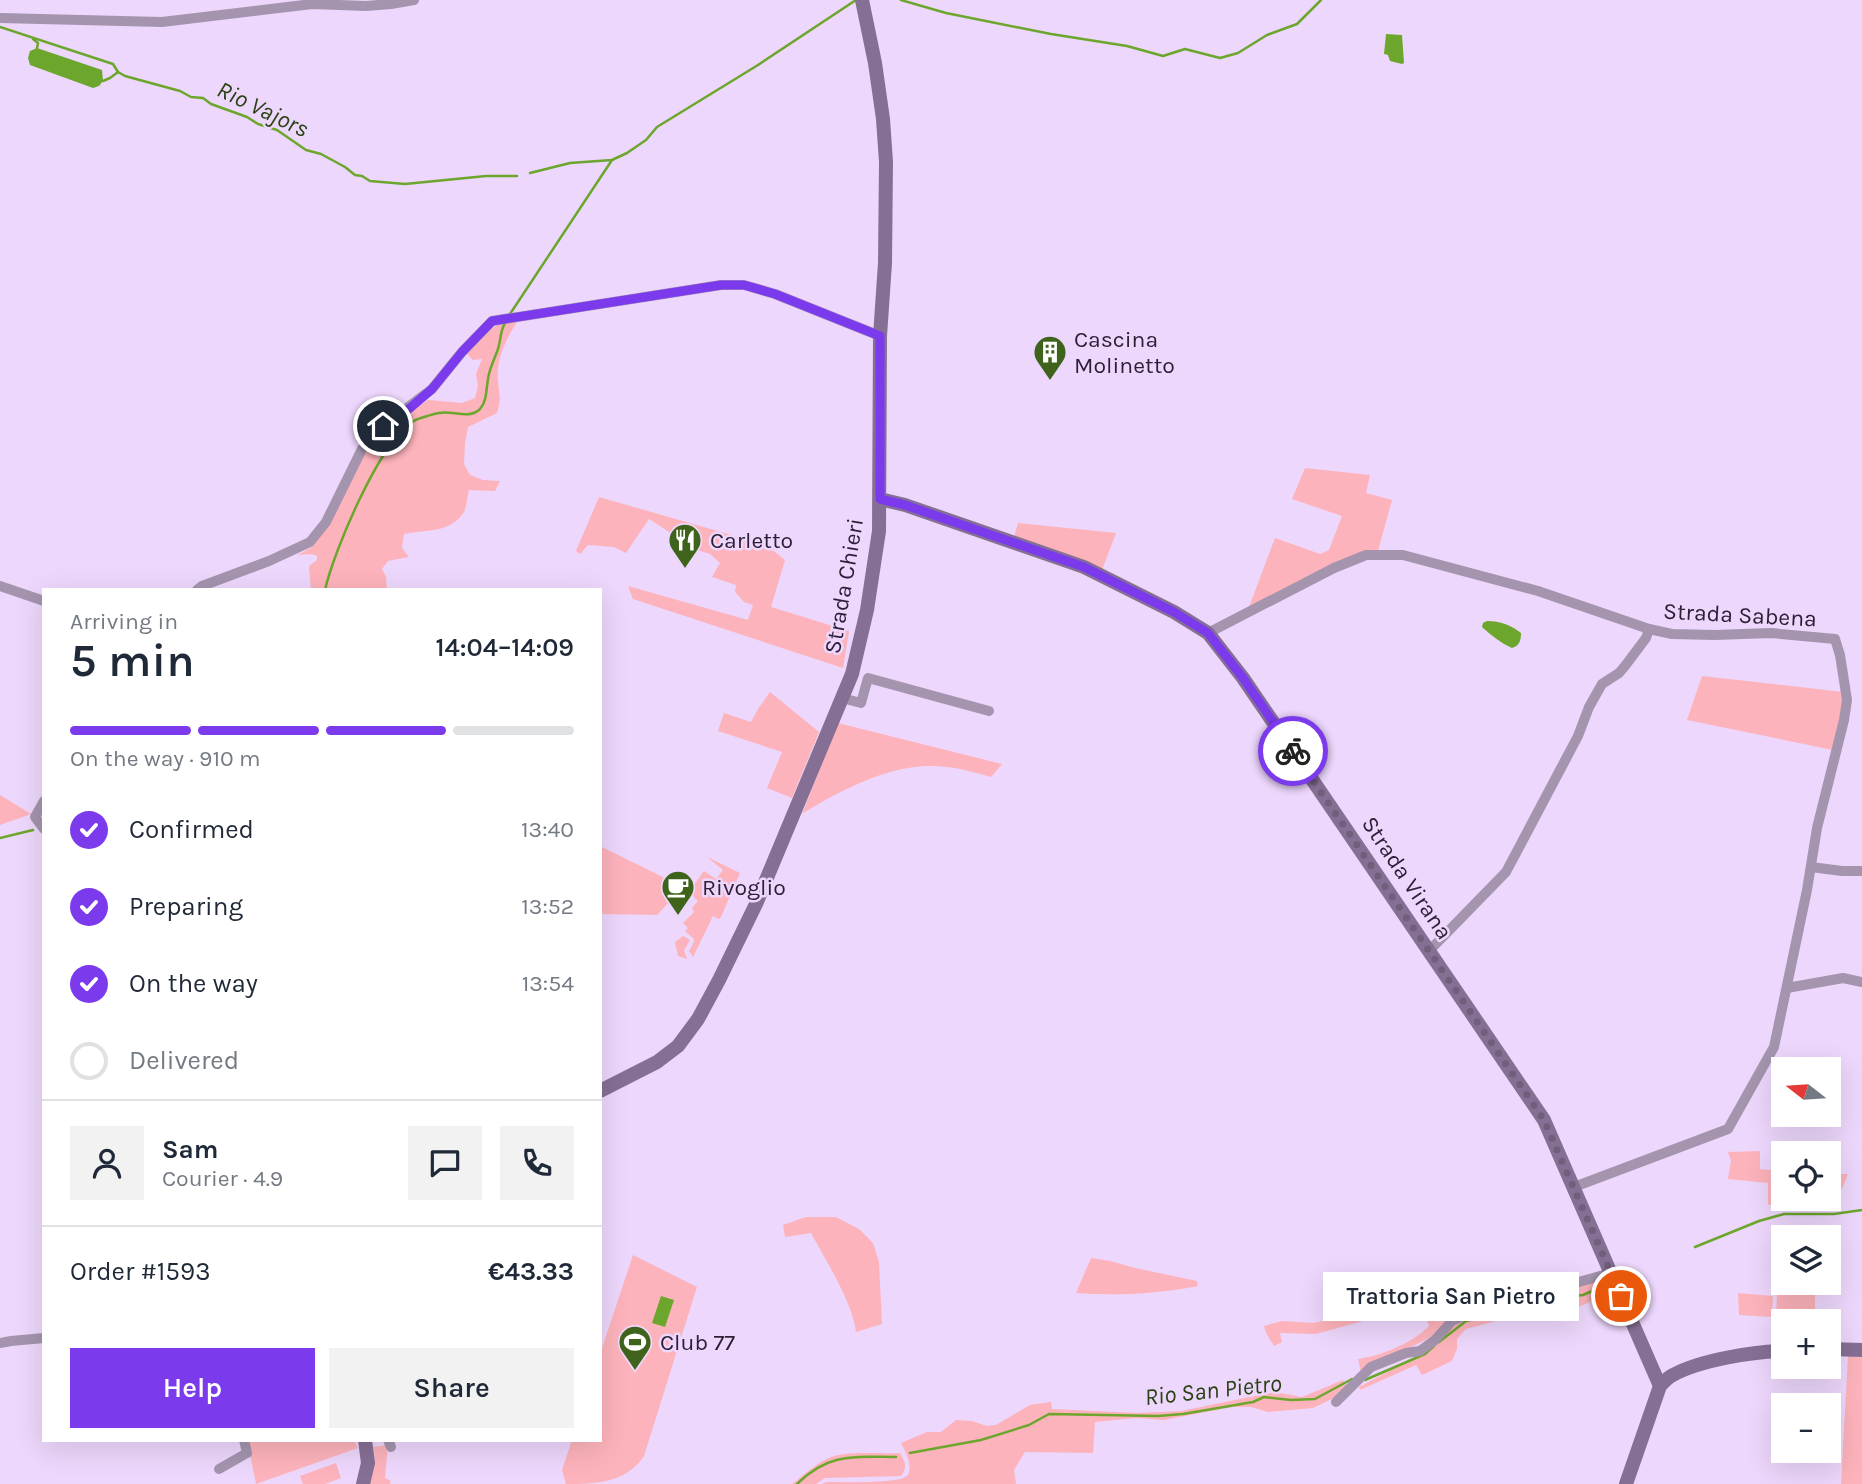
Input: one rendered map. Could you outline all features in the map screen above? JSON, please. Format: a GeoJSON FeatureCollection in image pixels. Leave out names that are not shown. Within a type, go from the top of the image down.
{"type":"FeatureCollection","features":[{"type":"Feature","properties":{"kind":"street"},"geometry":{"type":"LineString","coordinates":[[0,18],[162,22],[312,4],[366,6],[414,0]]}},
{"type":"Feature","properties":{"kind":"street","name":"Strada Chieri"},"geometry":{"type":"LineString","coordinates":[[602,1090],[657,1062],[678,1046],[698,1019],[756,904],[852,674],[867,610],[879,531],[880,336],[885,263],[886,162],[883,119],[875,63],[862,3]]}},
{"type":"Feature","properties":{"kind":"street"},"geometry":{"type":"LineString","coordinates":[[200,588],[310,542],[326,522],[362,449],[383,426],[432,389],[492,321],[721,285],[744,285],[775,294],[880,336]]}},
{"type":"Feature","properties":{"kind":"street","name":"Strada Virana"},"geometry":{"type":"LineString","coordinates":[[880,499],[905,505],[1084,567],[1174,612],[1208,633],[1243,678],[1544,1120],[1660,1386]]}},
{"type":"Feature","properties":{"kind":"street","name":"Strada Sabena"},"geometry":{"type":"LineString","coordinates":[[1208,633],[1334,568],[1366,555],[1403,555],[1538,591],[1649,629],[1672,634],[1771,633],[1835,639],[1847,700],[1817,828],[1774,1047],[1728,1129],[1574,1187]]}},
{"type":"Feature","properties":{"kind":"street"},"geometry":{"type":"LineString","coordinates":[[0,586],[42,600]]}},
{"type":"Feature","properties":{"kind":"street"},"geometry":{"type":"LineString","coordinates":[[1429,951],[1506,872],[1578,736],[1589,707],[1602,684],[1626,666],[1646,638],[1649,629]]}},
{"type":"Feature","properties":{"kind":"street"},"geometry":{"type":"LineString","coordinates":[[842,698],[861,703],[868,678],[989,711]]}},
{"type":"Feature","properties":{"kind":"street"},"geometry":{"type":"LineString","coordinates":[[42,805],[35,817],[42,827]]}},
{"type":"Feature","properties":{"kind":"street"},"geometry":{"type":"LineString","coordinates":[[1811,867],[1862,871]]}},
{"type":"Feature","properties":{"kind":"street"},"geometry":{"type":"LineString","coordinates":[[1787,988],[1843,978],[1862,982]]}},
{"type":"Feature","properties":{"kind":"street"},"geometry":{"type":"LineString","coordinates":[[1336,1402],[1371,1367],[1406,1353],[1420,1351],[1435,1340],[1452,1321],[1475,1311],[1500,1308],[1536,1294],[1611,1273]]}},
{"type":"Feature","properties":{"kind":"street"},"geometry":{"type":"LineString","coordinates":[[0,1343],[42,1338]]}},
{"type":"Feature","properties":{"kind":"street"},"geometry":{"type":"LineString","coordinates":[[1841,1349],[1862,1350]]}},
{"type":"Feature","properties":{"kind":"street"},"geometry":{"type":"LineString","coordinates":[[1626,1484],[1660,1386],[1671,1375],[1692,1367],[1771,1352]]}},
{"type":"Feature","properties":{"kind":"street"},"geometry":{"type":"LineString","coordinates":[[219,1469],[247,1453],[244,1442]]}},
{"type":"Feature","properties":{"kind":"street"},"geometry":{"type":"LineString","coordinates":[[363,1484],[368,1463],[365,1442]]}},
{"type":"Feature","properties":{"kind":"shaded area"},"geometry":{"type":"Polygon","coordinates":[[[1386,34],[1402,35],[1404,63],[1390,61],[1388,55],[1384,54],[1386,34]]]}},
{"type":"Feature","properties":{"kind":"shaded area"},"geometry":{"type":"Polygon","coordinates":[[[37,48],[102,70],[103,81],[93,88],[30,65],[30,51],[37,48]]]}},
{"type":"Feature","properties":{"kind":"shaded area"},"geometry":{"type":"Polygon","coordinates":[[[517,322],[500,357],[500,400],[497,413],[468,427],[464,464],[470,475],[483,480],[500,481],[495,491],[469,490],[464,512],[452,524],[404,534],[402,548],[409,557],[388,561],[382,569],[387,588],[311,588],[309,566],[317,560],[317,556],[298,555],[312,547],[329,524],[365,451],[386,428],[428,400],[462,403],[475,398],[478,386],[476,374],[482,359],[473,360],[467,354],[497,325],[517,322]]]}},
{"type":"Feature","properties":{"kind":"shaded area"},"geometry":{"type":"Polygon","coordinates":[[[1305,468],[1370,475],[1366,493],[1392,500],[1378,551],[1249,607],[1275,538],[1320,554],[1329,550],[1342,516],[1292,499],[1305,468]]]}},
{"type":"Feature","properties":{"kind":"shaded area"},"geometry":{"type":"Polygon","coordinates":[[[599,497],[756,542],[775,552],[785,560],[771,607],[849,631],[843,668],[633,599],[628,586],[748,620],[753,605],[744,602],[735,592],[736,585],[712,577],[720,563],[710,554],[697,550],[649,519],[626,553],[614,547],[588,545],[580,554],[576,551],[599,497]]]}},
{"type":"Feature","properties":{"kind":"shaded area"},"geometry":{"type":"Polygon","coordinates":[[[1018,523],[1116,533],[1102,570],[1014,537],[1018,523]]]}},
{"type":"Feature","properties":{"kind":"shaded area"},"geometry":{"type":"Polygon","coordinates":[[[1487,621],[1505,624],[1521,633],[1518,644],[1512,648],[1493,636],[1482,627],[1487,621]]]}},
{"type":"Feature","properties":{"kind":"shaded area"},"geometry":{"type":"Polygon","coordinates":[[[1702,676],[1843,692],[1843,705],[1833,750],[1687,720],[1702,676]]]}},
{"type":"Feature","properties":{"kind":"shaded area"},"geometry":{"type":"Polygon","coordinates":[[[770,692],[819,732],[792,798],[767,788],[782,752],[718,731],[724,713],[751,722],[770,692]]]}},
{"type":"Feature","properties":{"kind":"shaded area"},"geometry":{"type":"Polygon","coordinates":[[[838,723],[1002,764],[991,777],[943,766],[911,767],[895,771],[846,789],[802,814],[838,723]]]}},
{"type":"Feature","properties":{"kind":"shaded area"},"geometry":{"type":"Polygon","coordinates":[[[0,795],[31,814],[0,825],[0,795]]]}},
{"type":"Feature","properties":{"kind":"shaded area"},"geometry":{"type":"Polygon","coordinates":[[[602,847],[683,887],[657,915],[602,914],[602,847]]]}},
{"type":"Feature","properties":{"kind":"shaded area"},"geometry":{"type":"Polygon","coordinates":[[[707,857],[740,873],[721,917],[719,919],[713,916],[693,957],[689,951],[694,939],[685,931],[688,928],[683,923],[694,912],[692,908],[698,901],[689,892],[704,871],[716,879],[723,870],[707,857]]]}},
{"type":"Feature","properties":{"kind":"shaded area"},"geometry":{"type":"Polygon","coordinates":[[[683,936],[690,940],[684,950],[687,959],[678,956],[675,942],[683,936]]]}},
{"type":"Feature","properties":{"kind":"shaded area"},"geometry":{"type":"Polygon","coordinates":[[[1760,1151],[1760,1169],[1771,1170],[1771,1205],[1768,1205],[1768,1183],[1728,1179],[1731,1161],[1728,1152],[1760,1151]]]}},
{"type":"Feature","properties":{"kind":"shaded area"},"geometry":{"type":"Polygon","coordinates":[[[1841,1174],[1848,1174],[1842,1189],[1841,1174]]]}},
{"type":"Feature","properties":{"kind":"shaded area"},"geometry":{"type":"Polygon","coordinates":[[[806,1217],[836,1217],[859,1229],[873,1243],[879,1262],[882,1324],[856,1332],[850,1308],[811,1233],[785,1237],[783,1225],[806,1217]]]}},
{"type":"Feature","properties":{"kind":"shaded area","name":"Club 77"},"geometry":{"type":"Polygon","coordinates":[[[633,1255],[697,1287],[644,1456],[637,1465],[619,1477],[599,1482],[566,1484],[562,1470],[571,1442],[602,1442],[602,1348],[633,1255]]]}},
{"type":"Feature","properties":{"kind":"shaded area"},"geometry":{"type":"Polygon","coordinates":[[[1091,1258],[1197,1281],[1198,1286],[1137,1294],[1076,1293],[1091,1258]]]}},
{"type":"Feature","properties":{"kind":"shaded area"},"geometry":{"type":"Polygon","coordinates":[[[1524,1276],[1529,1293],[1513,1302],[1476,1308],[1435,1335],[1361,1372],[1358,1359],[1396,1348],[1429,1326],[1418,1300],[1381,1316],[1316,1334],[1280,1333],[1282,1342],[1274,1346],[1264,1326],[1282,1321],[1313,1323],[1360,1313],[1402,1300],[1433,1285],[1441,1289],[1432,1298],[1433,1301],[1457,1293],[1481,1291],[1524,1276]]]}},
{"type":"Feature","properties":{"kind":"shaded area"},"geometry":{"type":"Polygon","coordinates":[[[1608,1280],[1613,1292],[1569,1311],[1547,1307],[1530,1314],[1466,1329],[1457,1339],[1457,1349],[1452,1361],[1422,1375],[1416,1365],[1360,1390],[1359,1387],[1410,1360],[1438,1341],[1452,1325],[1608,1280]]]}},
{"type":"Feature","properties":{"kind":"shaded area"},"geometry":{"type":"Polygon","coordinates":[[[1738,1293],[1773,1296],[1771,1317],[1739,1315],[1738,1293]]]}},
{"type":"Feature","properties":{"kind":"shaded area"},"geometry":{"type":"Polygon","coordinates":[[[1777,1295],[1815,1295],[1815,1309],[1776,1309],[1777,1295]]]}},
{"type":"Feature","properties":{"kind":"shaded area"},"geometry":{"type":"Polygon","coordinates":[[[661,1296],[674,1300],[665,1327],[652,1323],[661,1296]]]}},
{"type":"Feature","properties":{"kind":"shaded area"},"geometry":{"type":"Polygon","coordinates":[[[1848,1356],[1862,1357],[1862,1484],[1841,1484],[1848,1356]]]}},
{"type":"Feature","properties":{"kind":"shaded area"},"geometry":{"type":"Polygon","coordinates":[[[1343,1380],[1346,1385],[1336,1397],[1313,1408],[1268,1412],[1251,1407],[1232,1407],[1164,1420],[1136,1418],[1095,1422],[1093,1453],[1025,1452],[1014,1470],[1016,1484],[822,1484],[903,1478],[908,1475],[910,1467],[901,1443],[927,1432],[941,1432],[956,1420],[987,1426],[996,1425],[1030,1405],[1051,1402],[1052,1409],[1138,1413],[1181,1411],[1275,1392],[1302,1397],[1343,1380]]]}},
{"type":"Feature","properties":{"kind":"shaded area"},"geometry":{"type":"Polygon","coordinates":[[[247,1442],[355,1442],[358,1448],[256,1484],[247,1442]]]}},
{"type":"Feature","properties":{"kind":"shaded area"},"geometry":{"type":"Polygon","coordinates":[[[388,1445],[385,1478],[391,1481],[390,1484],[369,1484],[374,1461],[373,1447],[388,1445]]]}},
{"type":"Feature","properties":{"kind":"shaded area"},"geometry":{"type":"Polygon","coordinates":[[[900,1453],[905,1464],[901,1476],[825,1478],[816,1484],[792,1484],[817,1464],[834,1456],[900,1453]]]}},
{"type":"Feature","properties":{"kind":"shaded area"},"geometry":{"type":"Polygon","coordinates":[[[336,1463],[341,1478],[325,1484],[303,1484],[300,1476],[336,1463]]]}},
{"type":"Feature","properties":{"kind":"waterway","name":"Rio Vajors"},"geometry":{"type":"LineString","coordinates":[[530,173],[570,163],[612,160],[627,153],[646,140],[657,127],[856,0]]}},
{"type":"Feature","properties":{"kind":"waterway","name":"Rio Vajors"},"geometry":{"type":"LineString","coordinates":[[901,0],[946,13],[1127,46],[1163,56],[1185,49],[1220,58],[1238,53],[1267,35],[1297,24],[1321,0]]}},
{"type":"Feature","properties":{"kind":"waterway","name":"Rio Vajors"},"geometry":{"type":"LineString","coordinates":[[0,27],[113,64],[118,72],[125,76],[180,91],[191,97],[203,98],[211,104],[277,130],[306,150],[321,154],[370,181],[405,184],[486,176],[517,176]]}},
{"type":"Feature","properties":{"kind":"waterway","name":"Rio Vajors"},"geometry":{"type":"LineString","coordinates":[[33,39],[38,43],[37,48]]}},
{"type":"Feature","properties":{"kind":"waterway"},"geometry":{"type":"LineString","coordinates":[[103,81],[118,72]]}},
{"type":"Feature","properties":{"kind":"waterway"},"geometry":{"type":"LineString","coordinates":[[510,314],[612,160]]}},
{"type":"Feature","properties":{"kind":"waterway"},"geometry":{"type":"LineString","coordinates":[[326,588],[361,496],[375,469],[404,429],[418,419],[431,415],[444,412],[471,414],[480,409],[505,323]]}},
{"type":"Feature","properties":{"kind":"waterway"},"geometry":{"type":"LineString","coordinates":[[0,838],[33,830]]}},
{"type":"Feature","properties":{"kind":"waterway","name":"Rio San Pietro"},"geometry":{"type":"LineString","coordinates":[[1695,1247],[1759,1221],[1784,1214],[1834,1214],[1862,1210]]}},
{"type":"Feature","properties":{"kind":"waterway","name":"Rio San Pietro"},"geometry":{"type":"LineString","coordinates":[[1439,1342],[1466,1321],[1513,1310],[1532,1301],[1583,1295],[1604,1286]]}},
{"type":"Feature","properties":{"kind":"waterway","name":"Rio San Pietro"},"geometry":{"type":"LineString","coordinates":[[1365,1380],[1425,1354],[1434,1346]]}},
{"type":"Feature","properties":{"kind":"waterway","name":"Rio San Pietro"},"geometry":{"type":"LineString","coordinates":[[910,1453],[981,1440],[1029,1425],[1049,1414],[1158,1416],[1253,1402],[1264,1397],[1315,1399],[1352,1379]]}},
{"type":"Feature","properties":{"kind":"waterway","name":"Rio San Pietro"},"geometry":{"type":"LineString","coordinates":[[797,1484],[820,1466],[832,1461],[855,1457],[896,1457]]}},
{"type":"Feature","properties":{"kind":"way so far"},"geometry":{"type":"LineString","coordinates":[[1293,751],[1544,1120],[1621,1296]]}},
{"type":"Feature","properties":{"kind":"place","name":"Cascina Molinetto"},"geometry":{"type":"Point","coordinates":[1050,382]}},
{"type":"Feature","properties":{"kind":"place","name":"Carletto"},"geometry":{"type":"Point","coordinates":[685,570]}},
{"type":"Feature","properties":{"kind":"place","name":"Rivoglio"},"geometry":{"type":"Point","coordinates":[678,917]}},
{"type":"Feature","properties":{"kind":"place","name":"Trattoria San Pietro"},"geometry":{"type":"Point","coordinates":[1621,1296]}},
{"type":"Feature","properties":{"kind":"place","name":"Club 77"},"geometry":{"type":"Point","coordinates":[635,1372]}},
{"type":"Feature","properties":{"kind":"route"},"geometry":{"type":"LineString","coordinates":[[383,426],[432,389],[492,321],[721,285],[744,285],[775,294],[880,336],[880,499],[905,505],[1084,567],[1174,612],[1208,633],[1293,751]]}}]}
